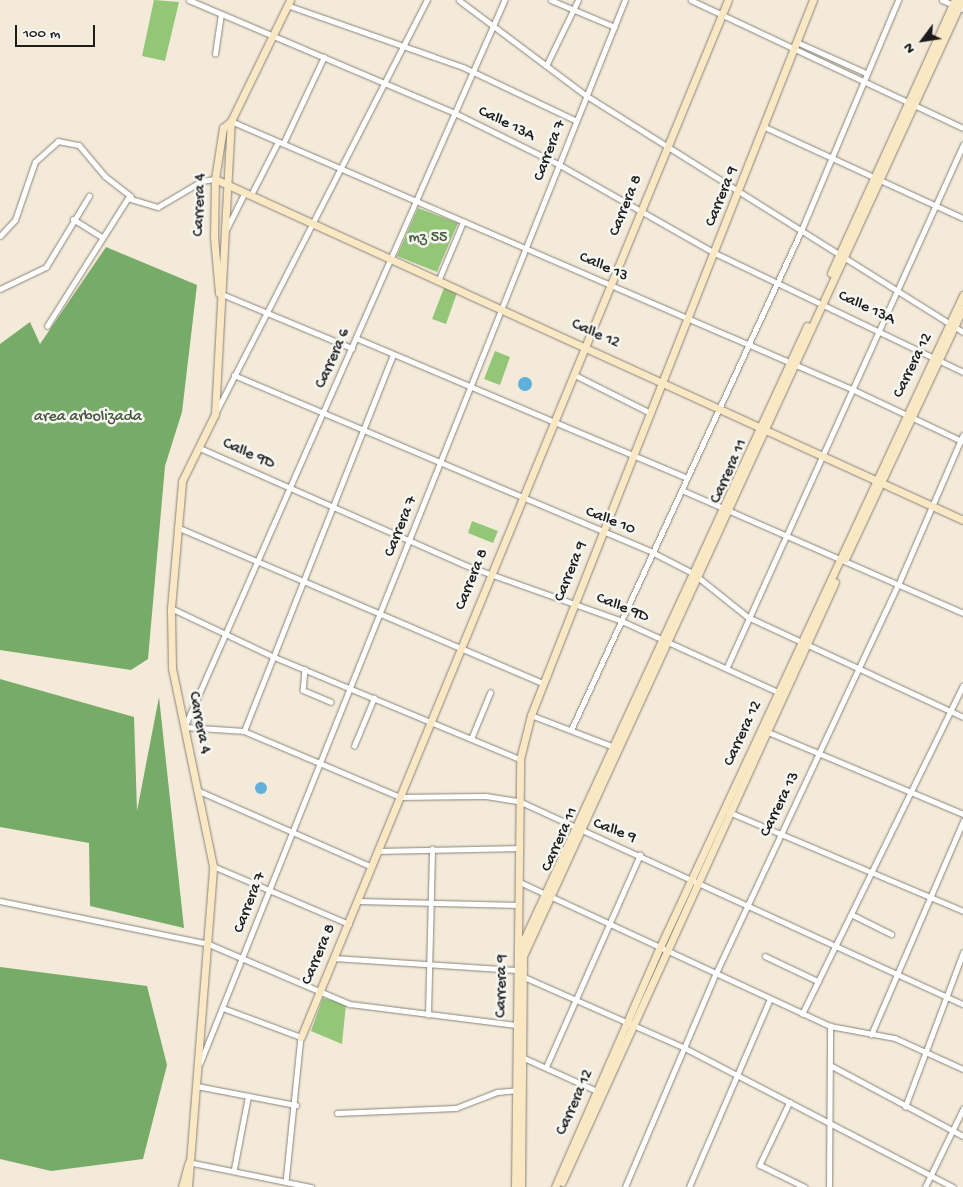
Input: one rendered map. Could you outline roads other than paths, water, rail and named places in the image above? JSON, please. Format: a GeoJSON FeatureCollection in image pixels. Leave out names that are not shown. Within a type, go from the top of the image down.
{"type":"FeatureCollection","features":[{"type":"Feature","properties":{"kind":"street"},"geometry":{"type":"LineString","coordinates":[[215,414],[384,80],[427,0]]}},
{"type":"Feature","properties":{"kind":"street"},"geometry":{"type":"LineString","coordinates":[[459,0],[493,28],[587,96],[963,332]]}},
{"type":"Feature","properties":{"kind":"street","name":"Carrera 6"},"geometry":{"type":"LineString","coordinates":[[185,728],[505,0]]}},
{"type":"Feature","properties":{"kind":"street"},"geometry":{"type":"LineString","coordinates":[[551,0],[615,27]]}},
{"type":"Feature","properties":{"kind":"street"},"geometry":{"type":"LineString","coordinates":[[546,66],[578,0]]}},
{"type":"Feature","properties":{"kind":"street","name":"Carrera 7"},"geometry":{"type":"LineString","coordinates":[[200,1063],[319,763],[442,463],[525,248],[560,165],[575,120],[587,96],[625,0]]}},
{"type":"Feature","properties":{"kind":"street"},"geometry":{"type":"LineString","coordinates":[[691,0],[963,128]]}},
{"type":"Feature","properties":{"kind":"street","name":"Carrera 8"},"geometry":{"type":"LineString","coordinates":[[286,1181],[296,1105],[302,1037],[319,991],[349,924],[460,647],[491,575],[520,498],[728,0]]}},
{"type":"Feature","properties":{"kind":"street","name":"Carrera 9"},"geometry":{"type":"LineString","coordinates":[[519,1056],[516,1025],[522,883],[519,802],[520,759],[531,715],[715,253],[813,0]]}},
{"type":"Feature","properties":{"kind":"street"},"geometry":{"type":"LineString","coordinates":[[571,730],[801,231],[898,0]]}},
{"type":"Feature","properties":{"kind":"street"},"geometry":{"type":"LineString","coordinates":[[942,0],[958,4]]}},
{"type":"Feature","properties":{"kind":"street","name":"Calle 13A"},"geometry":{"type":"LineString","coordinates":[[189,1],[384,80],[455,114],[560,165],[715,253],[882,330],[963,372]]}},
{"type":"Feature","properties":{"kind":"street"},"geometry":{"type":"LineString","coordinates":[[288,3],[402,48],[474,72],[575,120]]}},
{"type":"Feature","properties":{"kind":"street","name":"Carrera 4"},"geometry":{"type":"LineString","coordinates":[[219,293],[215,281],[215,179],[223,128],[230,121],[288,3]]}},
{"type":"Feature","properties":{"kind":"street","name":"Carrera 11"},"geometry":{"type":"LineString","coordinates":[[520,954],[958,4]]}},
{"type":"Feature","properties":{"kind":"street"},"geometry":{"type":"LineString","coordinates":[[215,54],[221,14]]}},
{"type":"Feature","properties":{"kind":"street"},"geometry":{"type":"LineString","coordinates":[[798,42],[866,73]]}},
{"type":"Feature","properties":{"kind":"street"},"geometry":{"type":"LineString","coordinates":[[222,238],[281,143],[324,57]]}},
{"type":"Feature","properties":{"kind":"street","name":"Carrera 4"},"geometry":{"type":"LineString","coordinates":[[182,1187],[188,1163],[198,1086],[214,866],[172,668],[171,608],[176,526],[182,481],[200,448],[215,414],[224,180],[230,121]]}},
{"type":"Feature","properties":{"kind":"street","name":"Calle 13"},"geometry":{"type":"LineString","coordinates":[[230,121],[609,284],[688,321],[854,390],[962,441]]}},
{"type":"Feature","properties":{"kind":"street"},"geometry":{"type":"LineString","coordinates":[[765,126],[963,218]]}},
{"type":"Feature","properties":{"kind":"street"},"geometry":{"type":"LineString","coordinates":[[0,236],[15,220],[35,162],[58,141],[79,145],[105,176],[131,196],[158,207],[202,181],[215,179]]}},
{"type":"Feature","properties":{"kind":"street"},"geometry":{"type":"LineString","coordinates":[[727,667],[785,536],[825,456],[900,294],[963,145]]}},
{"type":"Feature","properties":{"kind":"street","name":"Calle 12"},"geometry":{"type":"LineString","coordinates":[[215,179],[224,180],[963,520]]}},
{"type":"Feature","properties":{"kind":"street"},"geometry":{"type":"LineString","coordinates":[[0,289],[46,267],[73,219],[89,196]]}},
{"type":"Feature","properties":{"kind":"street"},"geometry":{"type":"LineString","coordinates":[[48,326],[102,237],[131,196]]}},
{"type":"Feature","properties":{"kind":"street"},"geometry":{"type":"LineString","coordinates":[[73,219],[102,237]]}},
{"type":"Feature","properties":{"kind":"street"},"geometry":{"type":"LineString","coordinates":[[439,279],[462,222]]}},
{"type":"Feature","properties":{"kind":"street"},"geometry":{"type":"LineString","coordinates":[[219,293],[352,348]]}},
{"type":"Feature","properties":{"kind":"street","name":"Carrera 12"},"geometry":{"type":"LineString","coordinates":[[952,325],[963,295]]}},
{"type":"Feature","properties":{"kind":"street","name":"Carrera 12"},"geometry":{"type":"LineString","coordinates":[[559,1187],[662,948],[804,645],[908,416],[952,325],[963,308]]}},
{"type":"Feature","properties":{"kind":"street"},"geometry":{"type":"LineString","coordinates":[[356,338],[471,387],[554,419],[688,478]]}},
{"type":"Feature","properties":{"kind":"street"},"geometry":{"type":"LineString","coordinates":[[244,731],[272,656],[393,354]]}},
{"type":"Feature","properties":{"kind":"street"},"geometry":{"type":"LineString","coordinates":[[573,374],[651,413]]}},
{"type":"Feature","properties":{"kind":"street","name":"Calle 10"},"geometry":{"type":"LineString","coordinates":[[234,375],[520,498],[652,552],[695,575],[748,617],[804,645],[963,717]]}},
{"type":"Feature","properties":{"kind":"street","name":"Carrera 13"},"geometry":{"type":"LineString","coordinates":[[625,1187],[716,973],[859,670],[962,441],[963,435]]}},
{"type":"Feature","properties":{"kind":"street","name":"Calle 9D"},"geometry":{"type":"LineString","coordinates":[[200,448],[290,488],[333,504],[412,538],[491,575],[622,620],[781,693]]}},
{"type":"Feature","properties":{"kind":"street"},"geometry":{"type":"LineString","coordinates":[[682,490],[963,613]]}},
{"type":"Feature","properties":{"kind":"street"},"geometry":{"type":"LineString","coordinates":[[176,526],[381,615],[543,682]]}},
{"type":"Feature","properties":{"kind":"street"},"geometry":{"type":"LineString","coordinates":[[171,608],[272,656],[520,759]]}},
{"type":"Feature","properties":{"kind":"street"},"geometry":{"type":"LineString","coordinates":[[305,669],[303,690],[330,702]]}},
{"type":"Feature","properties":{"kind":"street"},"geometry":{"type":"LineString","coordinates":[[802,1014],[963,686]]}},
{"type":"Feature","properties":{"kind":"street"},"geometry":{"type":"LineString","coordinates":[[471,739],[490,693]]}},
{"type":"Feature","properties":{"kind":"street","name":"Carrera 12"},"geometry":{"type":"LineString","coordinates":[[727,811],[766,731],[781,693]]}},
{"type":"Feature","properties":{"kind":"street"},"geometry":{"type":"LineString","coordinates":[[354,746],[374,698]]}},
{"type":"Feature","properties":{"kind":"street"},"geometry":{"type":"LineString","coordinates":[[531,715],[616,748]]}},
{"type":"Feature","properties":{"kind":"street","name":"Calle 9"},"geometry":{"type":"LineString","coordinates":[[185,728],[244,731],[400,797],[486,796],[519,802],[577,831],[640,855],[963,1004]]}},
{"type":"Feature","properties":{"kind":"street"},"geometry":{"type":"LineString","coordinates":[[766,731],[963,814]]}},
{"type":"Feature","properties":{"kind":"street"},"geometry":{"type":"LineString","coordinates":[[197,790],[372,867]]}},
{"type":"Feature","properties":{"kind":"street"},"geometry":{"type":"LineString","coordinates":[[727,811],[963,911]]}},
{"type":"Feature","properties":{"kind":"street"},"geometry":{"type":"LineString","coordinates":[[871,1035],[963,821]]}},
{"type":"Feature","properties":{"kind":"street"},"geometry":{"type":"LineString","coordinates":[[378,850],[521,848]]}},
{"type":"Feature","properties":{"kind":"street"},"geometry":{"type":"LineString","coordinates":[[428,1015],[432,849]]}},
{"type":"Feature","properties":{"kind":"street"},"geometry":{"type":"LineString","coordinates":[[546,1067],[640,855]]}},
{"type":"Feature","properties":{"kind":"street"},"geometry":{"type":"LineString","coordinates":[[214,866],[269,892],[349,924]]}},
{"type":"Feature","properties":{"kind":"street"},"geometry":{"type":"LineString","coordinates":[[522,883],[830,1026],[871,1035],[925,1051],[963,1069]]}},
{"type":"Feature","properties":{"kind":"street"},"geometry":{"type":"LineString","coordinates":[[358,901],[431,905],[521,905]]}},
{"type":"Feature","properties":{"kind":"street"},"geometry":{"type":"LineString","coordinates":[[0,902],[209,944],[350,1004],[516,1025]]}},
{"type":"Feature","properties":{"kind":"street"},"geometry":{"type":"LineString","coordinates":[[851,914],[890,934]]}},
{"type":"Feature","properties":{"kind":"street"},"geometry":{"type":"LineString","coordinates":[[905,1106],[963,953]]}},
{"type":"Feature","properties":{"kind":"street"},"geometry":{"type":"LineString","coordinates":[[765,956],[818,981]]}},
{"type":"Feature","properties":{"kind":"street"},"geometry":{"type":"LineString","coordinates":[[334,958],[430,963],[519,973],[685,1048],[953,1187]]}},
{"type":"Feature","properties":{"kind":"street","name":"Carrera 9"},"geometry":{"type":"LineString","coordinates":[[515,1187],[519,1056],[519,973]]}},
{"type":"Feature","properties":{"kind":"street"},"geometry":{"type":"LineString","coordinates":[[689,1187],[740,1076],[770,998]]}},
{"type":"Feature","properties":{"kind":"street"},"geometry":{"type":"LineString","coordinates":[[223,1008],[302,1037]]}},
{"type":"Feature","properties":{"kind":"street"},"geometry":{"type":"LineString","coordinates":[[829,1187],[830,1026]]}},
{"type":"Feature","properties":{"kind":"street"},"geometry":{"type":"LineString","coordinates":[[519,1056],[600,1092]]}},
{"type":"Feature","properties":{"kind":"street"},"geometry":{"type":"LineString","coordinates":[[830,1065],[963,1136]]}},
{"type":"Feature","properties":{"kind":"street"},"geometry":{"type":"LineString","coordinates":[[198,1086],[296,1105]]}},
{"type":"Feature","properties":{"kind":"street"},"geometry":{"type":"LineString","coordinates":[[337,1113],[456,1108],[518,1090]]}},
{"type":"Feature","properties":{"kind":"street","name":"Carrera 9"},"geometry":{"type":"LineString","coordinates":[[518,1090],[521,1187]]}},
{"type":"Feature","properties":{"kind":"street","name":"Carrera 12"},"geometry":{"type":"LineString","coordinates":[[554,1187],[600,1092]]}},
{"type":"Feature","properties":{"kind":"street"},"geometry":{"type":"LineString","coordinates":[[234,1169],[248,1096]]}},
{"type":"Feature","properties":{"kind":"street"},"geometry":{"type":"LineString","coordinates":[[790,1102],[760,1165],[805,1187]]}},
{"type":"Feature","properties":{"kind":"street"},"geometry":{"type":"LineString","coordinates":[[925,1187],[963,1109]]}},
{"type":"Feature","properties":{"kind":"street"},"geometry":{"type":"LineString","coordinates":[[188,1163],[234,1169],[311,1187]]}},
{"type":"Feature","properties":{"kind":"street","name":"Carrera 4"},"geometry":{"type":"LineString","coordinates":[[188,1163],[188,1187]]}},
{"type":"Feature","properties":{"kind":"water"},"geometry":{"type":"Polygon","coordinates":[[[522,377],[528,377],[532,384],[528,391],[522,391],[518,387],[518,381],[522,377]]]}},
{"type":"Feature","properties":{"kind":"water"},"geometry":{"type":"Polygon","coordinates":[[[259,782],[263,782],[267,788],[263,794],[259,794],[255,790],[255,786],[259,782]]]}},
{"type":"Feature","properties":{"kind":"park label","name":"mz 55"},"geometry":{"type":"Point","coordinates":[428,239]}},
{"type":"Feature","properties":{"kind":"park label","name":"area arbolizada"},"geometry":{"type":"Point","coordinates":[88,418]}}]}
